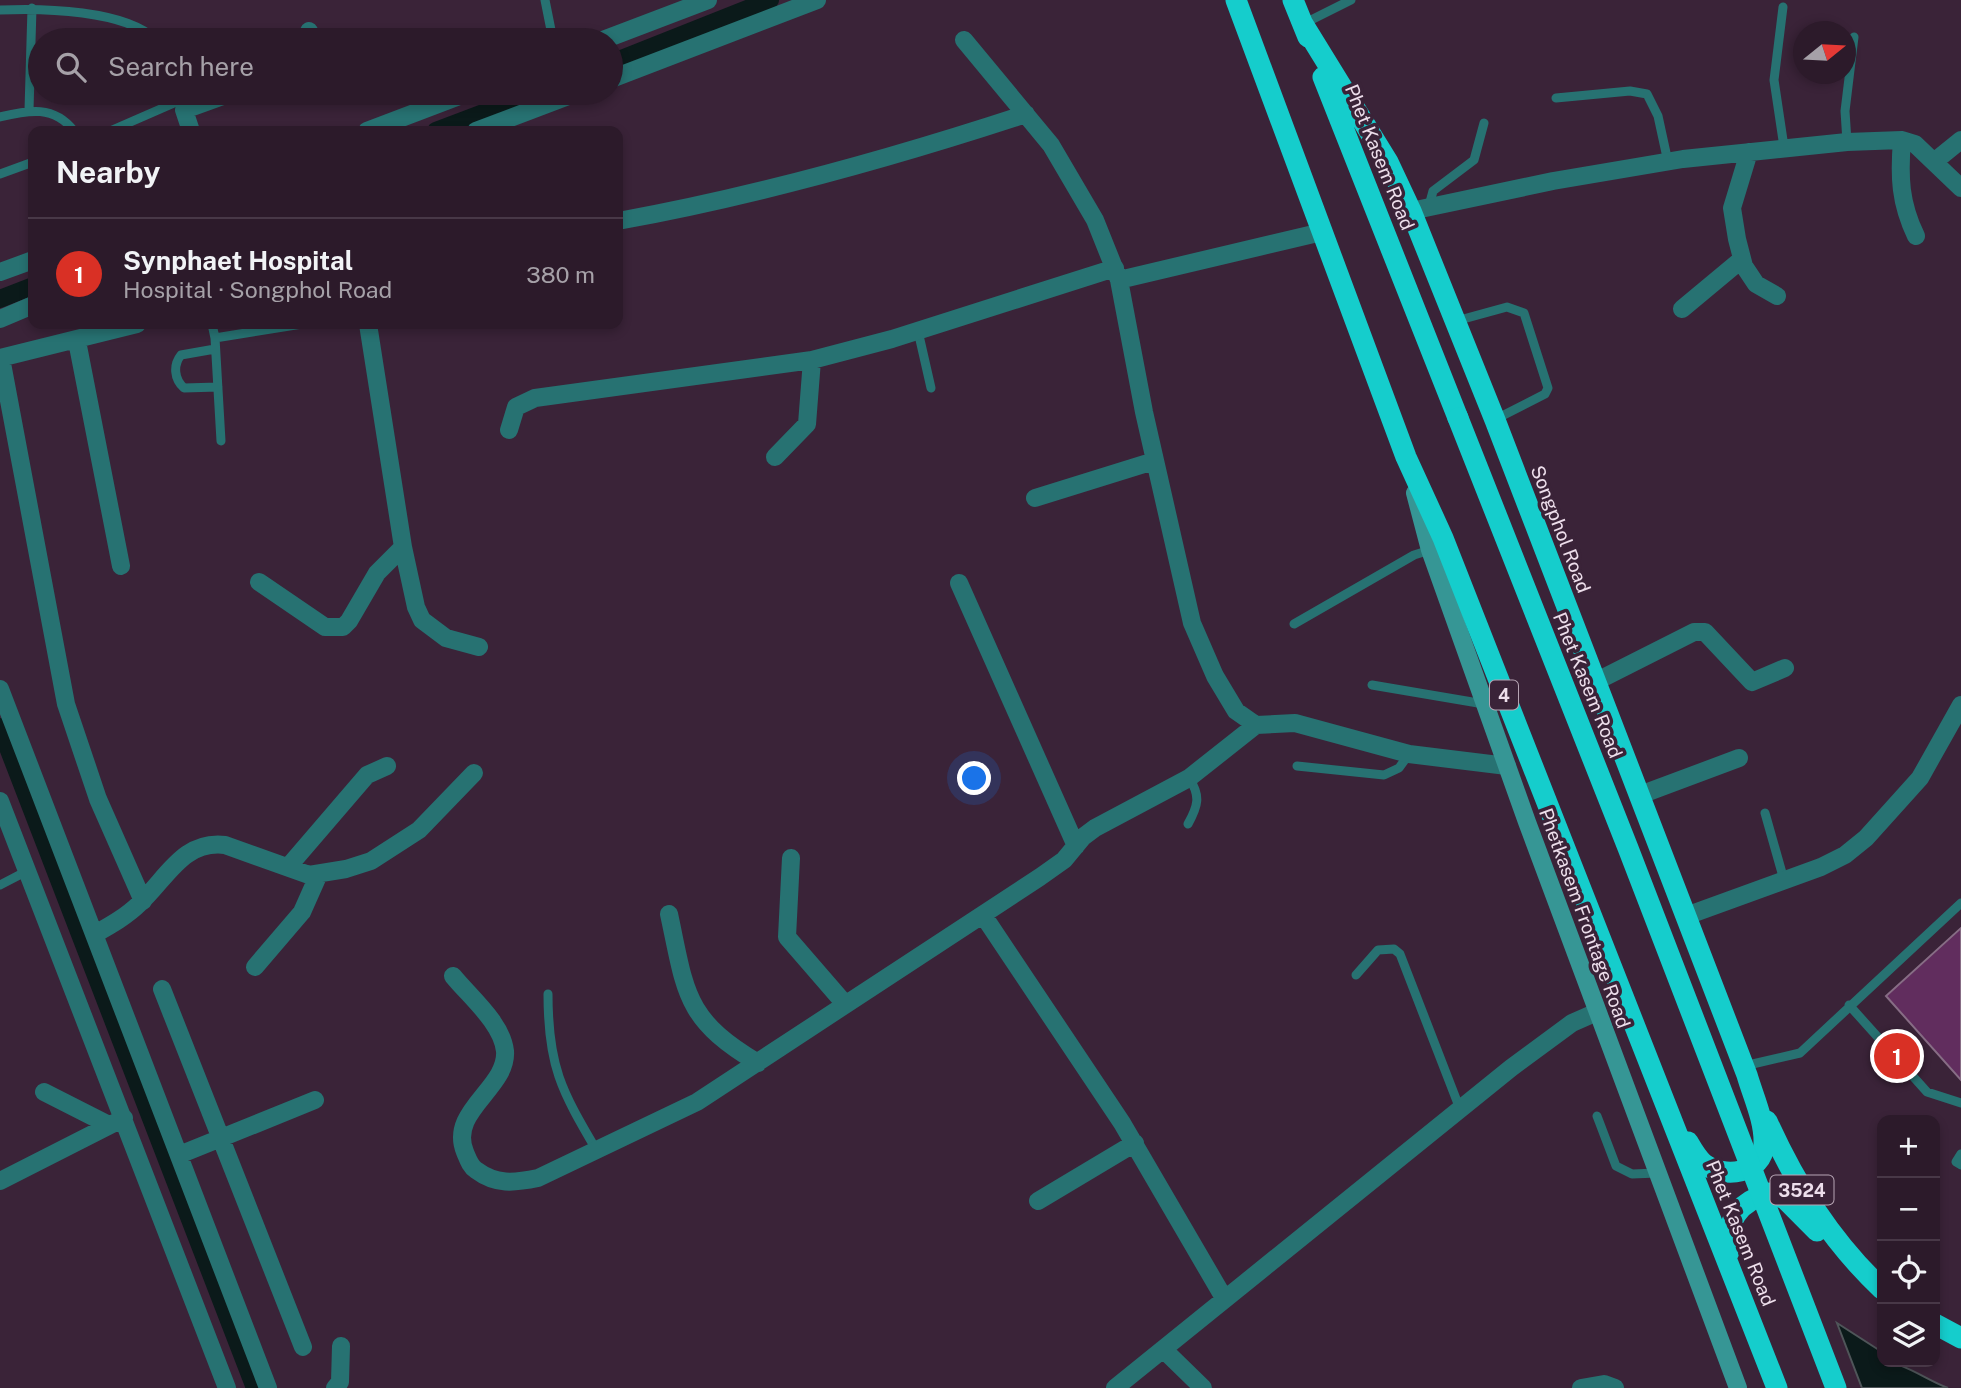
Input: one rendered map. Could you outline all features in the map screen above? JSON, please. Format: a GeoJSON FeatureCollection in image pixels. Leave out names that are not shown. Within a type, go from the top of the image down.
{"type":"FeatureCollection","features":[{"type":"Feature","properties":{"kind":"highway","name":"Phet Kasem Road"},"geometry":{"type":"LineString","coordinates":[[1236,0],[1406,457],[1443,538],[1777,1388]]}},
{"type":"Feature","properties":{"kind":"highway","name":"Phet Kasem Road"},"geometry":{"type":"LineString","coordinates":[[1293,0],[1628,848],[1836,1388]]}},
{"type":"Feature","properties":{"kind":"highway","name":"Songphol Road"},"geometry":{"type":"LineString","coordinates":[[1303,24],[1388,162],[1420,208],[1456,321],[1745,1070],[1784,1159],[1817,1216],[1847,1255],[1877,1284]]}},
{"type":"Feature","properties":{"kind":"highway"},"geometry":{"type":"LineString","coordinates":[[1660,1091],[1693,1150],[1704,1164],[1731,1173],[1745,1171],[1759,1160],[1765,1146],[1745,1070]]}},
{"type":"Feature","properties":{"kind":"highway"},"geometry":{"type":"LineString","coordinates":[[1737,1284],[1729,1255],[1728,1228],[1743,1204],[1769,1193],[1785,1199],[1832,1245],[1847,1255]]}},
{"type":"Feature","properties":{"kind":"highway"},"geometry":{"type":"LineString","coordinates":[[1940,1327],[1961,1338]]}},
{"type":"Feature","properties":{"kind":"main road","name":"Phetkasem Frontage Road"},"geometry":{"type":"LineString","coordinates":[[1406,457],[1430,550],[1507,766],[1738,1388]]}},
{"type":"Feature","properties":{"kind":"street"},"geometry":{"type":"LineString","coordinates":[[623,32],[708,0]]}},
{"type":"Feature","properties":{"kind":"street"},"geometry":{"type":"LineString","coordinates":[[623,74],[817,0]]}},
{"type":"Feature","properties":{"kind":"street"},"geometry":{"type":"LineString","coordinates":[[964,40],[1026,114],[1070,176],[1095,220],[1117,274],[1181,586],[1203,652],[1236,711],[1256,725]]}},
{"type":"Feature","properties":{"kind":"street"},"geometry":{"type":"LineString","coordinates":[[183,105],[190,126]]}},
{"type":"Feature","properties":{"kind":"street"},"geometry":{"type":"LineString","coordinates":[[380,126],[435,105]]}},
{"type":"Feature","properties":{"kind":"street"},"geometry":{"type":"LineString","coordinates":[[489,126],[544,105]]}},
{"type":"Feature","properties":{"kind":"street"},"geometry":{"type":"LineString","coordinates":[[623,220],[712,205],[929,146],[1026,114]]}},
{"type":"Feature","properties":{"kind":"street"},"geometry":{"type":"LineString","coordinates":[[1420,208],[1668,162],[1847,142],[1902,140],[1924,149],[1961,188]]}},
{"type":"Feature","properties":{"kind":"street"},"geometry":{"type":"LineString","coordinates":[[1902,140],[1899,181],[1901,199],[1916,236]]}},
{"type":"Feature","properties":{"kind":"street"},"geometry":{"type":"LineString","coordinates":[[1935,161],[1961,140]]}},
{"type":"Feature","properties":{"kind":"street"},"geometry":{"type":"LineString","coordinates":[[1749,152],[1732,208],[1742,259],[1756,284],[1777,296]]}},
{"type":"Feature","properties":{"kind":"street"},"geometry":{"type":"LineString","coordinates":[[509,430],[516,407],[534,398],[811,360],[1117,274],[1322,232]]}},
{"type":"Feature","properties":{"kind":"street"},"geometry":{"type":"LineString","coordinates":[[1682,309],[1742,259]]}},
{"type":"Feature","properties":{"kind":"street"},"geometry":{"type":"LineString","coordinates":[[0,272],[28,262]]}},
{"type":"Feature","properties":{"kind":"street"},"geometry":{"type":"LineString","coordinates":[[0,319],[28,307]]}},
{"type":"Feature","properties":{"kind":"street"},"geometry":{"type":"LineString","coordinates":[[119,329],[1,358],[66,704],[98,799],[143,901]]}},
{"type":"Feature","properties":{"kind":"street"},"geometry":{"type":"LineString","coordinates":[[369,329],[403,547],[416,607],[422,620],[446,638],[479,647]]}},
{"type":"Feature","properties":{"kind":"street"},"geometry":{"type":"LineString","coordinates":[[77,341],[121,566]]}},
{"type":"Feature","properties":{"kind":"street"},"geometry":{"type":"LineString","coordinates":[[775,457],[807,424],[811,360]]}},
{"type":"Feature","properties":{"kind":"street"},"geometry":{"type":"LineString","coordinates":[[1035,498],[1154,461]]}},
{"type":"Feature","properties":{"kind":"street"},"geometry":{"type":"LineString","coordinates":[[258,582],[325,627],[343,627],[377,573],[403,547]]}},
{"type":"Feature","properties":{"kind":"street"},"geometry":{"type":"LineString","coordinates":[[959,583],[1076,846]]}},
{"type":"Feature","properties":{"kind":"street"},"geometry":{"type":"LineString","coordinates":[[1595,682],[1695,632],[1705,632],[1752,682],[1785,668]]}},
{"type":"Feature","properties":{"kind":"street"},"geometry":{"type":"LineString","coordinates":[[0,689],[268,1388]]}},
{"type":"Feature","properties":{"kind":"street"},"geometry":{"type":"LineString","coordinates":[[1686,916],[1821,867],[1844,855],[1866,838],[1920,778],[1961,705]]}},
{"type":"Feature","properties":{"kind":"street"},"geometry":{"type":"LineString","coordinates":[[453,976],[500,1033],[505,1051],[504,1068],[464,1125],[462,1144],[472,1167],[489,1180],[514,1183],[537,1178],[697,1102],[1064,860],[1095,828],[1189,778],[1256,725],[1295,723],[1409,754],[1507,766]]}},
{"type":"Feature","properties":{"kind":"street"},"geometry":{"type":"LineString","coordinates":[[1640,795],[1739,758]]}},
{"type":"Feature","properties":{"kind":"street"},"geometry":{"type":"LineString","coordinates":[[288,867],[367,775],[387,766]]}},
{"type":"Feature","properties":{"kind":"street"},"geometry":{"type":"LineString","coordinates":[[95,934],[127,915],[143,901],[182,856],[211,843],[225,845],[317,876],[371,861],[390,851],[433,818],[474,773]]}},
{"type":"Feature","properties":{"kind":"street"},"geometry":{"type":"LineString","coordinates":[[0,801],[116,1122],[227,1388]]}},
{"type":"Feature","properties":{"kind":"street"},"geometry":{"type":"LineString","coordinates":[[791,858],[787,937],[845,1004]]}},
{"type":"Feature","properties":{"kind":"street"},"geometry":{"type":"LineString","coordinates":[[255,967],[302,912],[317,876]]}},
{"type":"Feature","properties":{"kind":"street"},"geometry":{"type":"LineString","coordinates":[[669,914],[681,968],[695,1012],[733,1048],[758,1063]]}},
{"type":"Feature","properties":{"kind":"street"},"geometry":{"type":"LineString","coordinates":[[983,915],[1135,1143],[1224,1298]]}},
{"type":"Feature","properties":{"kind":"street"},"geometry":{"type":"LineString","coordinates":[[162,989],[303,1346]]}},
{"type":"Feature","properties":{"kind":"street"},"geometry":{"type":"LineString","coordinates":[[1115,1388],[1460,1109],[1572,1023],[1597,1012]]}},
{"type":"Feature","properties":{"kind":"street"},"geometry":{"type":"LineString","coordinates":[[44,1092],[116,1122]]}},
{"type":"Feature","properties":{"kind":"street"},"geometry":{"type":"LineString","coordinates":[[179,1155],[316,1100]]}},
{"type":"Feature","properties":{"kind":"street"},"geometry":{"type":"LineString","coordinates":[[0,1181],[116,1122]]}},
{"type":"Feature","properties":{"kind":"street"},"geometry":{"type":"LineString","coordinates":[[1038,1201],[1135,1143]]}},
{"type":"Feature","properties":{"kind":"street"},"geometry":{"type":"LineString","coordinates":[[335,1388],[340,1382],[341,1346]]}},
{"type":"Feature","properties":{"kind":"street"},"geometry":{"type":"LineString","coordinates":[[1163,1349],[1203,1388]]}},
{"type":"Feature","properties":{"kind":"street"},"geometry":{"type":"LineString","coordinates":[[1581,1388],[1604,1384],[1615,1388]]}},
{"type":"Feature","properties":{"kind":"lane"},"geometry":{"type":"LineString","coordinates":[[545,0],[551,28]]}},
{"type":"Feature","properties":{"kind":"lane"},"geometry":{"type":"LineString","coordinates":[[1303,24],[1351,0]]}},
{"type":"Feature","properties":{"kind":"lane"},"geometry":{"type":"LineString","coordinates":[[1783,7],[1774,80],[1784,147]]}},
{"type":"Feature","properties":{"kind":"lane"},"geometry":{"type":"LineString","coordinates":[[0,10],[32,8],[123,20],[142,28]]}},
{"type":"Feature","properties":{"kind":"lane"},"geometry":{"type":"LineString","coordinates":[[31,28],[32,8]]}},
{"type":"Feature","properties":{"kind":"lane"},"geometry":{"type":"LineString","coordinates":[[1847,142],[1845,111],[1848,84]]}},
{"type":"Feature","properties":{"kind":"lane"},"geometry":{"type":"LineString","coordinates":[[1556,97],[1630,90],[1647,94],[1658,116],[1668,162]]}},
{"type":"Feature","properties":{"kind":"lane"},"geometry":{"type":"LineString","coordinates":[[29,105],[29,110]]}},
{"type":"Feature","properties":{"kind":"lane"},"geometry":{"type":"LineString","coordinates":[[122,126],[172,105]]}},
{"type":"Feature","properties":{"kind":"lane"},"geometry":{"type":"LineString","coordinates":[[0,117],[29,110],[55,114],[68,126]]}},
{"type":"Feature","properties":{"kind":"lane"},"geometry":{"type":"LineString","coordinates":[[1420,208],[1433,191],[1474,160],[1484,123]]}},
{"type":"Feature","properties":{"kind":"lane"},"geometry":{"type":"LineString","coordinates":[[0,174],[28,164]]}},
{"type":"Feature","properties":{"kind":"lane"},"geometry":{"type":"LineString","coordinates":[[1456,321],[1507,307],[1524,313],[1548,388],[1545,394],[1495,420]]}},
{"type":"Feature","properties":{"kind":"lane"},"geometry":{"type":"LineString","coordinates":[[213,329],[221,441]]}},
{"type":"Feature","properties":{"kind":"lane"},"geometry":{"type":"LineString","coordinates":[[215,338],[271,329]]}},
{"type":"Feature","properties":{"kind":"lane"},"geometry":{"type":"LineString","coordinates":[[918,331],[931,388]]}},
{"type":"Feature","properties":{"kind":"lane"},"geometry":{"type":"LineString","coordinates":[[215,349],[181,355],[175,369],[178,383],[184,388],[218,387]]}},
{"type":"Feature","properties":{"kind":"lane"},"geometry":{"type":"LineString","coordinates":[[1294,624],[1414,555],[1430,550]]}},
{"type":"Feature","properties":{"kind":"lane"},"geometry":{"type":"LineString","coordinates":[[1372,685],[1485,704]]}},
{"type":"Feature","properties":{"kind":"lane"},"geometry":{"type":"LineString","coordinates":[[1297,766],[1384,775],[1399,768],[1409,754]]}},
{"type":"Feature","properties":{"kind":"lane"},"geometry":{"type":"LineString","coordinates":[[1188,824],[1198,801],[1198,791],[1189,778]]}},
{"type":"Feature","properties":{"kind":"lane"},"geometry":{"type":"LineString","coordinates":[[1765,813],[1784,880]]}},
{"type":"Feature","properties":{"kind":"lane"},"geometry":{"type":"LineString","coordinates":[[0,885],[27,871]]}},
{"type":"Feature","properties":{"kind":"lane"},"geometry":{"type":"LineString","coordinates":[[1745,1070],[1800,1053],[1961,903]]}},
{"type":"Feature","properties":{"kind":"lane"},"geometry":{"type":"LineString","coordinates":[[1356,975],[1378,950],[1386,947],[1400,954],[1460,1109]]}},
{"type":"Feature","properties":{"kind":"lane"},"geometry":{"type":"LineString","coordinates":[[548,994],[548,1032],[554,1067],[597,1151]]}},
{"type":"Feature","properties":{"kind":"lane"},"geometry":{"type":"LineString","coordinates":[[1849,1006],[1927,1092],[1961,1103]]}},
{"type":"Feature","properties":{"kind":"lane"},"geometry":{"type":"LineString","coordinates":[[1597,1116],[1616,1166],[1632,1174],[1657,1172]]}},
{"type":"Feature","properties":{"kind":"lane"},"geometry":{"type":"LineString","coordinates":[[1961,1154],[1956,1162],[1961,1165]]}},
{"type":"Feature","properties":{"kind":"shaded area"},"geometry":{"type":"Polygon","coordinates":[[[1837,1323],[1877,1349],[1877,1367],[1907,1368],[1948,1388],[1862,1388],[1837,1323]]]}},
{"type":"Feature","properties":{"kind":"building"},"geometry":{"type":"Polygon","coordinates":[[[1961,928],[1961,1080],[1886,996],[1961,928]]]}},
{"type":"Feature","properties":{"kind":"waterway"},"geometry":{"type":"LineString","coordinates":[[623,58],[770,0]]}},
{"type":"Feature","properties":{"kind":"waterway"},"geometry":{"type":"LineString","coordinates":[[449,126],[504,105]]}},
{"type":"Feature","properties":{"kind":"waterway"},"geometry":{"type":"LineString","coordinates":[[0,299],[28,288]]}},
{"type":"Feature","properties":{"kind":"waterway"},"geometry":{"type":"LineString","coordinates":[[0,727],[255,1388]]}},
{"type":"Feature","properties":{"kind":"place","name":"Synphaet Hospital"},"geometry":{"type":"Point","coordinates":[1897,1056]}}]}
